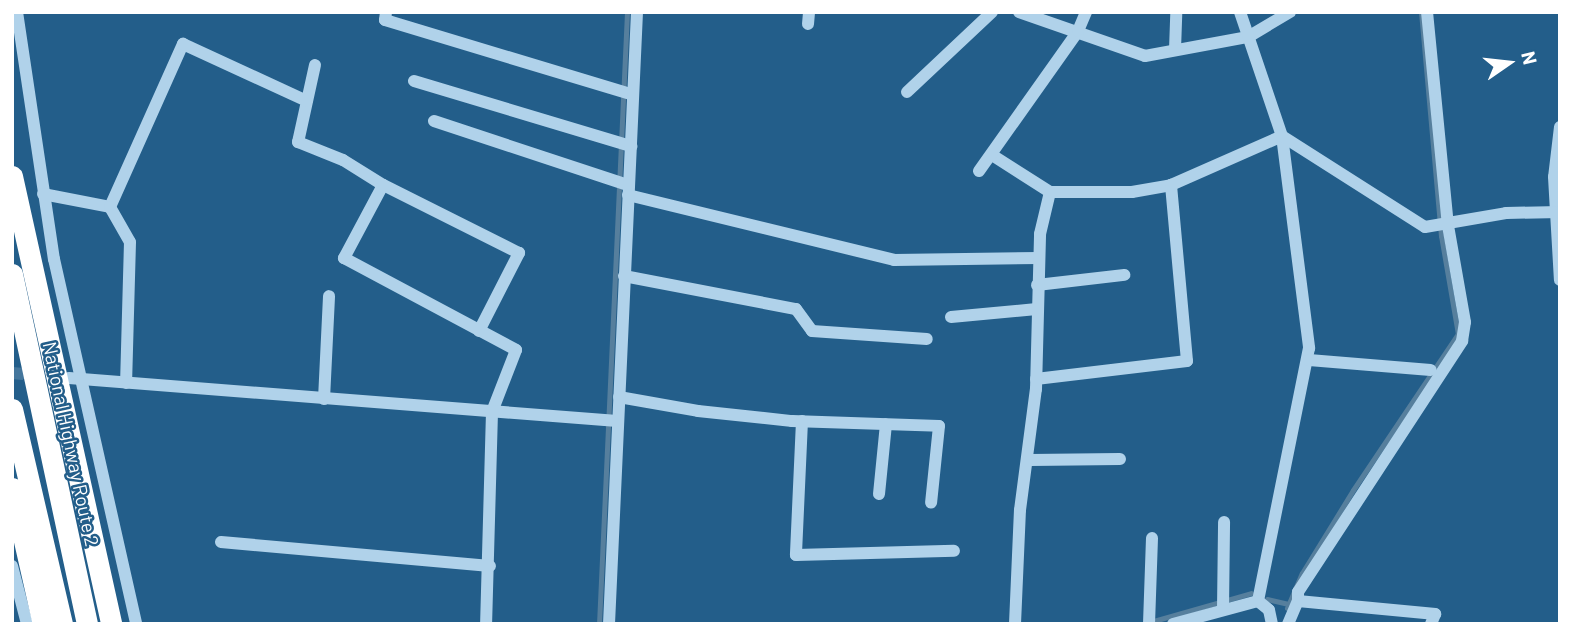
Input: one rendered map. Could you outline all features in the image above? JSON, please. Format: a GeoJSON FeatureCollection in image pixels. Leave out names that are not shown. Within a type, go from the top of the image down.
{"type":"FeatureCollection","features":[{"type":"Feature","properties":{"kind":"highway"},"geometry":{"type":"LineString","coordinates":[[12,176],[111,624]]}},
{"type":"Feature","properties":{"kind":"highway","name":"National Highway Route 2"},"geometry":{"type":"LineString","coordinates":[[12,274],[87,624]]}},
{"type":"Feature","properties":{"kind":"highway"},"geometry":{"type":"LineString","coordinates":[[12,409],[62,624]]}},
{"type":"Feature","properties":{"kind":"highway"},"geometry":{"type":"LineString","coordinates":[[12,488],[43,624]]}},
{"type":"Feature","properties":{"kind":"street"},"geometry":{"type":"LineString","coordinates":[[17,12],[43,194],[75,379],[136,624]]}},
{"type":"Feature","properties":{"kind":"street"},"geometry":{"type":"LineString","coordinates":[[386,12],[385,20],[627,93]]}},
{"type":"Feature","properties":{"kind":"street"},"geometry":{"type":"LineString","coordinates":[[608,624],[611,421],[619,397],[624,276],[624,144],[637,12]]}},
{"type":"Feature","properties":{"kind":"street"},"geometry":{"type":"LineString","coordinates":[[907,92],[992,12]]}},
{"type":"Feature","properties":{"kind":"street"},"geometry":{"type":"LineString","coordinates":[[1018,12],[1031,20],[1078,32],[1145,56],[1248,37],[1290,12]]}},
{"type":"Feature","properties":{"kind":"street"},"geometry":{"type":"LineString","coordinates":[[979,171],[1078,32],[1086,12]]}},
{"type":"Feature","properties":{"kind":"street"},"geometry":{"type":"LineString","coordinates":[[1175,50],[1176,12]]}},
{"type":"Feature","properties":{"kind":"street"},"geometry":{"type":"LineString","coordinates":[[1240,12],[1282,136],[1309,360],[1258,601]]}},
{"type":"Feature","properties":{"kind":"street"},"geometry":{"type":"LineString","coordinates":[[1288,624],[1298,601],[1297,592],[1462,341],[1465,322],[1443,226],[1427,12]]}},
{"type":"Feature","properties":{"kind":"street"},"geometry":{"type":"LineString","coordinates":[[110,207],[183,44],[307,101]]}},
{"type":"Feature","properties":{"kind":"street"},"geometry":{"type":"LineString","coordinates":[[315,65],[298,142],[342,160],[383,185],[519,254],[479,331]]}},
{"type":"Feature","properties":{"kind":"street"},"geometry":{"type":"LineString","coordinates":[[414,81],[624,144]]}},
{"type":"Feature","properties":{"kind":"street"},"geometry":{"type":"LineString","coordinates":[[434,121],[623,186],[894,260],[1038,258]]}},
{"type":"Feature","properties":{"kind":"street"},"geometry":{"type":"LineString","coordinates":[[1560,127],[1557,212],[1560,280]]}},
{"type":"Feature","properties":{"kind":"street"},"geometry":{"type":"LineString","coordinates":[[992,155],[1050,192],[1132,192],[1171,186],[1282,136]]}},
{"type":"Feature","properties":{"kind":"street"},"geometry":{"type":"LineString","coordinates":[[1282,136],[1425,227],[1506,214],[1557,212]]}},
{"type":"Feature","properties":{"kind":"street"},"geometry":{"type":"LineString","coordinates":[[383,185],[344,258],[516,350],[492,412],[490,566],[486,624]]}},
{"type":"Feature","properties":{"kind":"street"},"geometry":{"type":"LineString","coordinates":[[1036,379],[1186,361],[1171,186]]}},
{"type":"Feature","properties":{"kind":"street"},"geometry":{"type":"LineString","coordinates":[[1014,624],[1020,510],[1030,460],[1036,379],[1038,258],[1050,192]]}},
{"type":"Feature","properties":{"kind":"street"},"geometry":{"type":"LineString","coordinates":[[43,194],[110,207],[130,242],[126,383]]}},
{"type":"Feature","properties":{"kind":"street"},"geometry":{"type":"LineString","coordinates":[[1037,285],[1124,275]]}},
{"type":"Feature","properties":{"kind":"street"},"geometry":{"type":"LineString","coordinates":[[624,276],[796,309],[811,331],[927,339]]}},
{"type":"Feature","properties":{"kind":"street"},"geometry":{"type":"LineString","coordinates":[[324,399],[329,296]]}},
{"type":"Feature","properties":{"kind":"street"},"geometry":{"type":"LineString","coordinates":[[951,317],[1037,309]]}},
{"type":"Feature","properties":{"kind":"street"},"geometry":{"type":"LineString","coordinates":[[1309,360],[1430,370]]}},
{"type":"Feature","properties":{"kind":"street"},"geometry":{"type":"LineString","coordinates":[[75,379],[611,421]]}},
{"type":"Feature","properties":{"kind":"street"},"geometry":{"type":"LineString","coordinates":[[619,397],[698,411],[802,421],[939,426],[931,503]]}},
{"type":"Feature","properties":{"kind":"street"},"geometry":{"type":"LineString","coordinates":[[802,421],[796,555],[954,551]]}},
{"type":"Feature","properties":{"kind":"street"},"geometry":{"type":"LineString","coordinates":[[879,494],[886,424]]}},
{"type":"Feature","properties":{"kind":"street"},"geometry":{"type":"LineString","coordinates":[[1030,460],[1120,459]]}},
{"type":"Feature","properties":{"kind":"street"},"geometry":{"type":"LineString","coordinates":[[1223,603],[1224,522]]}},
{"type":"Feature","properties":{"kind":"street"},"geometry":{"type":"LineString","coordinates":[[1149,621],[1152,538]]}},
{"type":"Feature","properties":{"kind":"street"},"geometry":{"type":"LineString","coordinates":[[220,542],[490,566]]}},
{"type":"Feature","properties":{"kind":"street"},"geometry":{"type":"LineString","coordinates":[[12,566],[27,624]]}},
{"type":"Feature","properties":{"kind":"street"},"geometry":{"type":"LineString","coordinates":[[1173,624],[1223,603],[1258,601],[1269,610],[1272,624]]}},
{"type":"Feature","properties":{"kind":"street"},"geometry":{"type":"LineString","coordinates":[[1298,601],[1436,614],[1431,624]]}},
{"type":"Feature","properties":{"kind":"waterway"},"geometry":{"type":"LineString","coordinates":[[599,624],[627,12]]}},
{"type":"Feature","properties":{"kind":"waterway"},"geometry":{"type":"LineString","coordinates":[[1287,608],[1302,573],[1353,490],[1458,334],[1441,236],[1421,12]]}},
{"type":"Feature","properties":{"kind":"waterway"},"geometry":{"type":"LineString","coordinates":[[1150,622],[1251,593]]}},
{"type":"Feature","properties":{"kind":"waterway"},"geometry":{"type":"LineString","coordinates":[[1267,599],[1288,604]]}},
{"type":"Feature","properties":{"kind":"tunnel"},"geometry":{"type":"LineString","coordinates":[[12,373],[37,375]]}}]}
